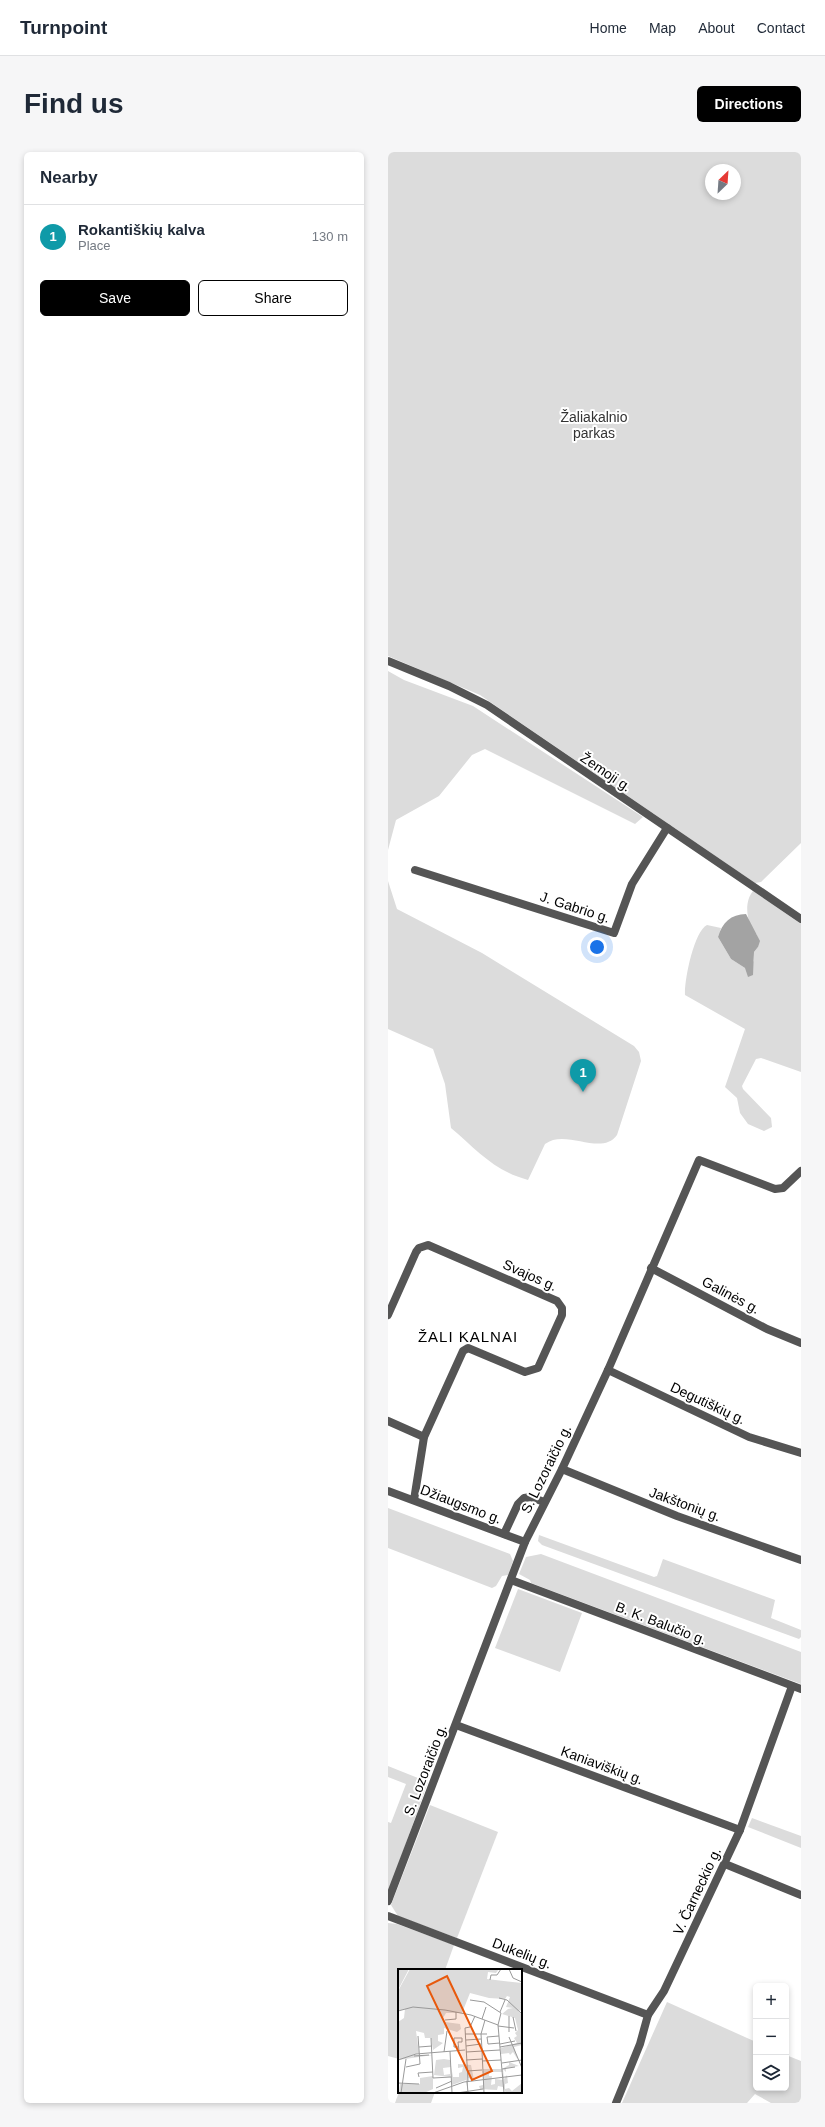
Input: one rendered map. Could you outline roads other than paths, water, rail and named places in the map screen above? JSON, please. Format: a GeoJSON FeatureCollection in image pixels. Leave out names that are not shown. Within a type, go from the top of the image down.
{"type":"FeatureCollection","features":[{"type":"Feature","properties":{"kind":"street","name":"Žemoji g."},"geometry":{"type":"LineString","coordinates":[[388,661],[449,686],[487,705],[801,919]]}},
{"type":"Feature","properties":{"kind":"street","name":"J. Gabrio g."},"geometry":{"type":"LineString","coordinates":[[415,870],[614,934],[632,884],[667,828]]}},
{"type":"Feature","properties":{"kind":"street","name":"S. Lozoraičio g."},"geometry":{"type":"LineString","coordinates":[[388,1901],[525,1542],[562,1469],[608,1370],[699,1160],[776,1189],[783,1188],[801,1171]]}},
{"type":"Feature","properties":{"kind":"street","name":"Svajos g."},"geometry":{"type":"LineString","coordinates":[[388,1314],[416,1252],[419,1248],[428,1245],[557,1301],[562,1308],[562,1315],[538,1368],[535,1371],[525,1372],[468,1348],[463,1351],[424,1437],[414,1500]]}},
{"type":"Feature","properties":{"kind":"street","name":"Galinės g."},"geometry":{"type":"LineString","coordinates":[[651,1268],[767,1329],[801,1343]]}},
{"type":"Feature","properties":{"kind":"street","name":"Degutiškių g."},"geometry":{"type":"LineString","coordinates":[[608,1370],[749,1437],[801,1453]]}},
{"type":"Feature","properties":{"kind":"street"},"geometry":{"type":"LineString","coordinates":[[388,1421],[424,1437]]}},
{"type":"Feature","properties":{"kind":"street","name":"Jakštonių g."},"geometry":{"type":"LineString","coordinates":[[562,1469],[670,1513],[801,1560]]}},
{"type":"Feature","properties":{"kind":"street","name":"Džiaugsmo g."},"geometry":{"type":"LineString","coordinates":[[388,1491],[525,1542]]}},
{"type":"Feature","properties":{"kind":"street"},"geometry":{"type":"LineString","coordinates":[[504,1534],[518,1504],[524,1498],[531,1496],[544,1502]]}},
{"type":"Feature","properties":{"kind":"street","name":"B. K. Balučio g."},"geometry":{"type":"LineString","coordinates":[[511,1580],[801,1689]]}},
{"type":"Feature","properties":{"kind":"street","name":"V. Čarneckio g."},"geometry":{"type":"LineString","coordinates":[[616,2103],[636,2055],[648,2015],[664,1991],[740,1830],[792,1686]]}},
{"type":"Feature","properties":{"kind":"street","name":"Kaniaviškių g."},"geometry":{"type":"LineString","coordinates":[[456,1725],[740,1830]]}},
{"type":"Feature","properties":{"kind":"street"},"geometry":{"type":"LineString","coordinates":[[725,1864],[801,1895]]}},
{"type":"Feature","properties":{"kind":"street","name":"Dukelių g."},"geometry":{"type":"LineString","coordinates":[[388,1916],[648,2015]]}},
{"type":"Feature","properties":{"kind":"place","name":"Rokantiškių kalva"},"geometry":{"type":"Point","coordinates":[583,1092]}},
{"type":"Feature","properties":{"kind":"district","name":"ŽALI KALNAI"},"geometry":{"type":"Point","coordinates":[468,1336]}},
{"type":"Feature","properties":{"kind":"park label","name":"Žaliakalnio parkas"},"geometry":{"type":"Point","coordinates":[594,426]}}]}
